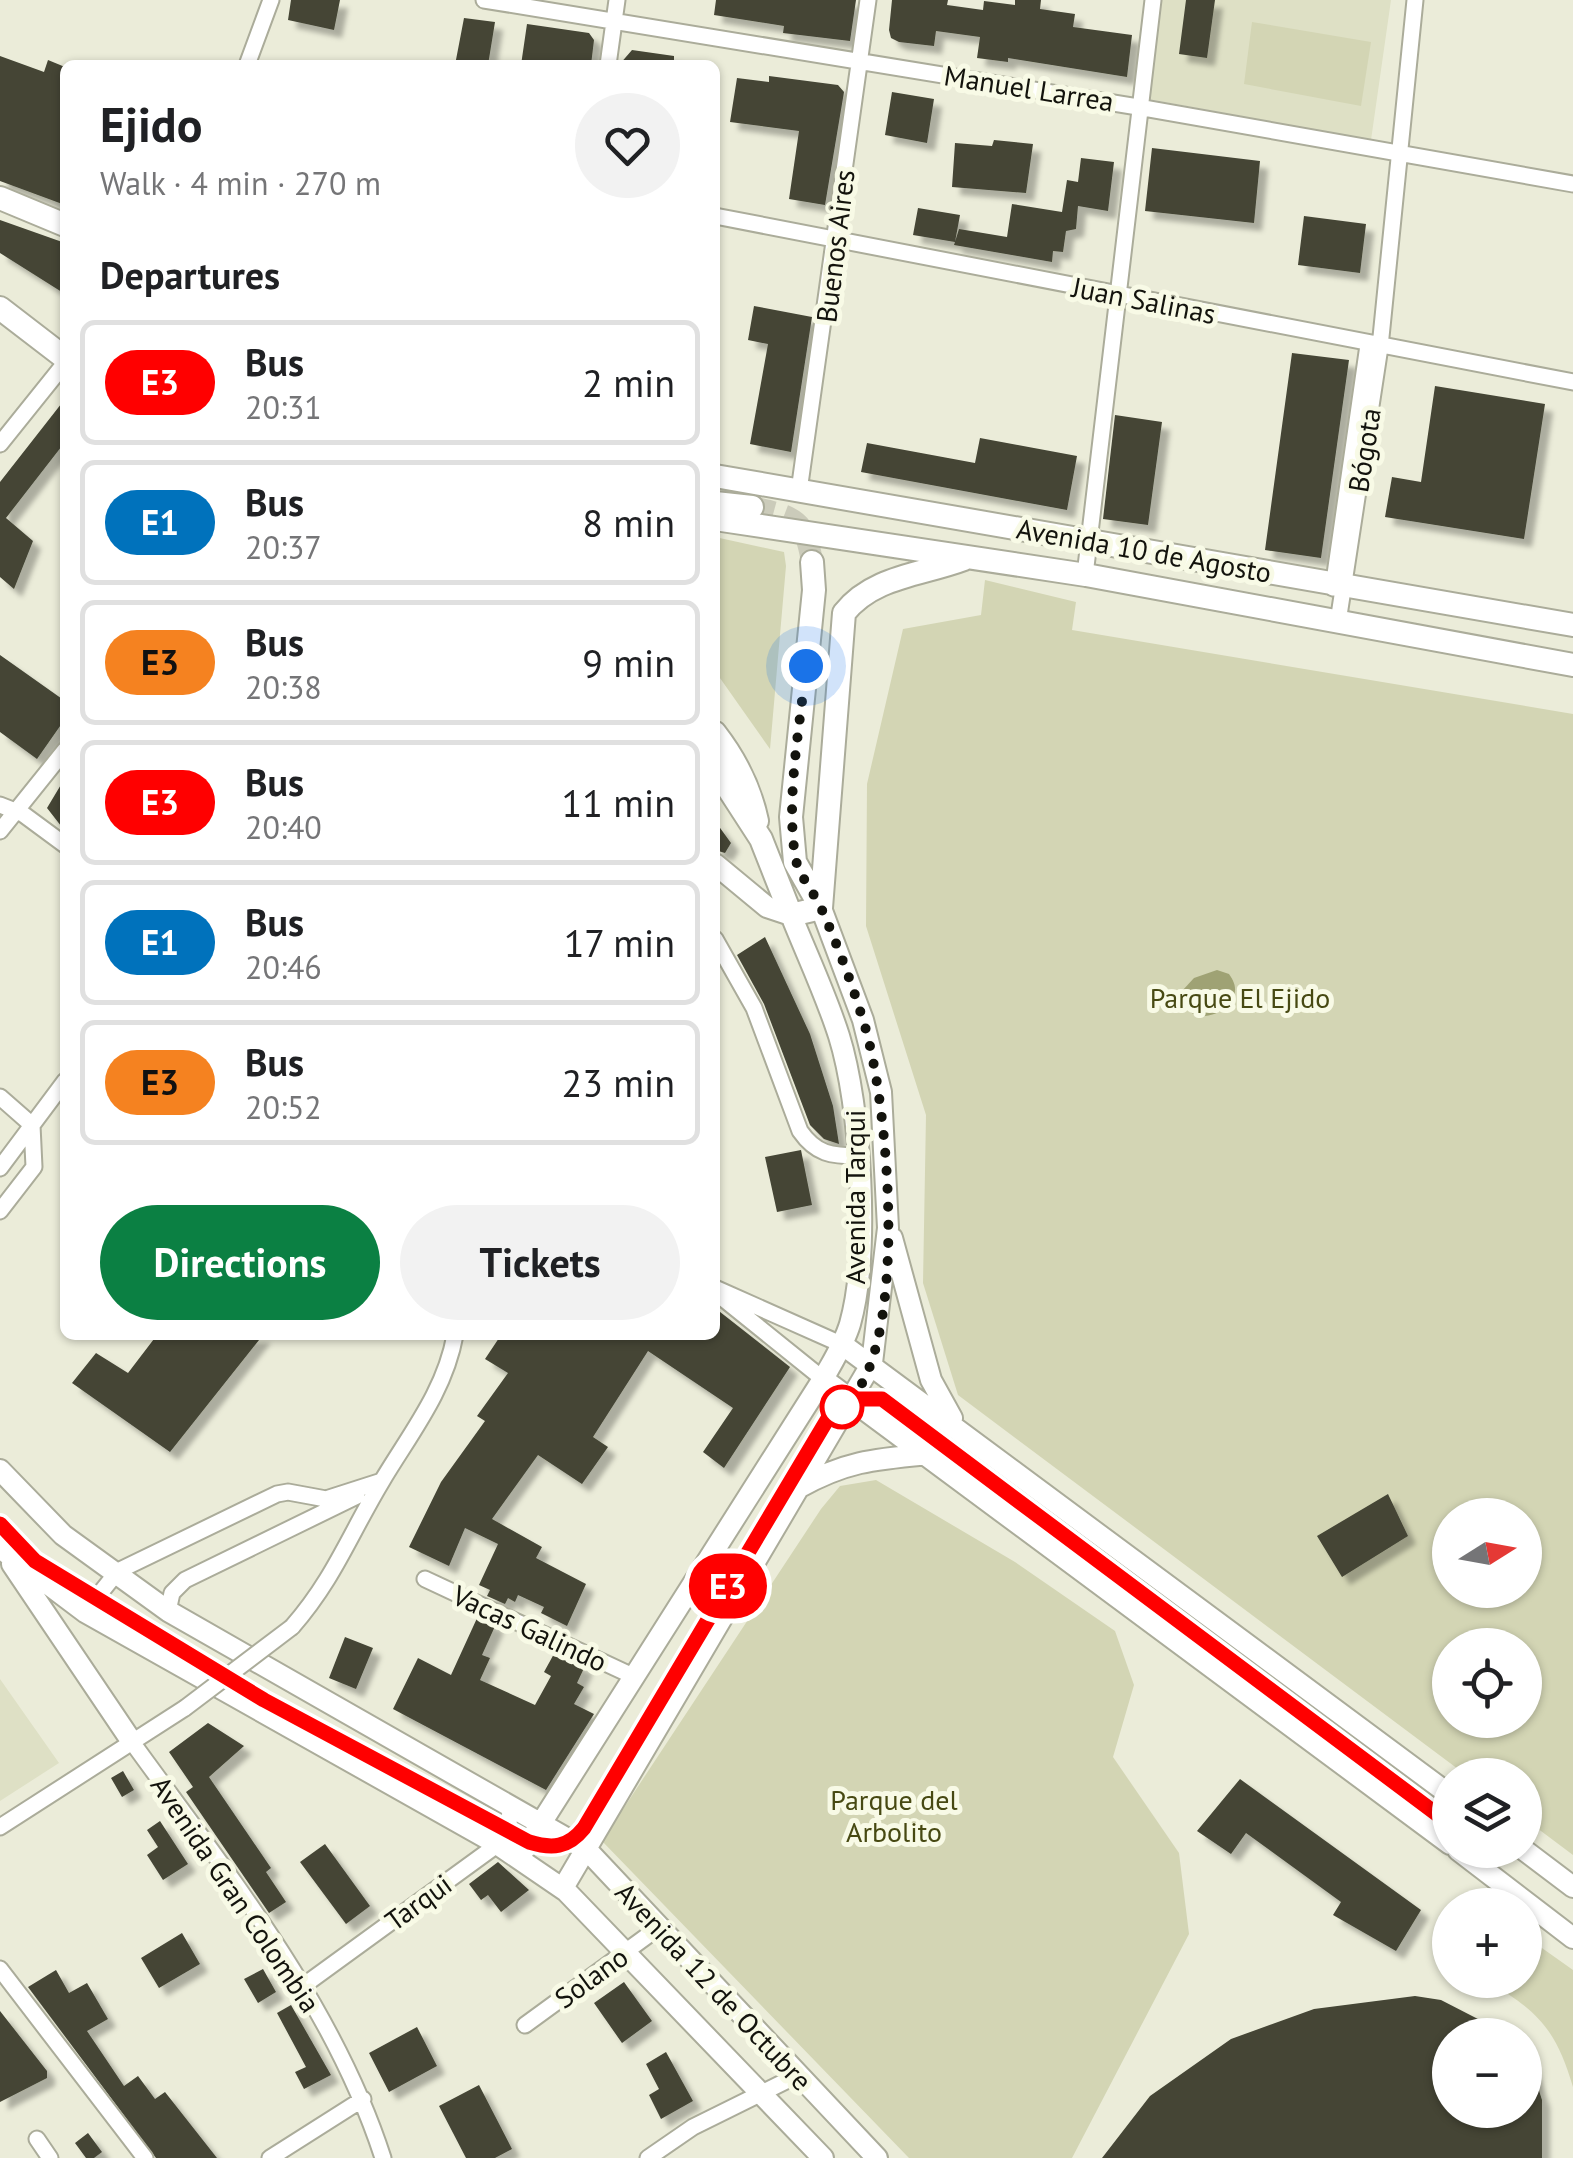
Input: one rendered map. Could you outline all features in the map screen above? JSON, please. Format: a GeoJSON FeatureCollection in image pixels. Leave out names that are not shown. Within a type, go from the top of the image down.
{"type":"FeatureCollection","features":[{"type":"Feature","properties":{"kind":"main road"},"geometry":{"type":"LineString","coordinates":[[0,198],[60,223]]}},
{"type":"Feature","properties":{"kind":"main road"},"geometry":{"type":"LineString","coordinates":[[0,308],[60,356]]}},
{"type":"Feature","properties":{"kind":"main road","name":"Avenida 10 de Agosto"},"geometry":{"type":"LineString","coordinates":[[720,477],[1573,625]]}},
{"type":"Feature","properties":{"kind":"main road"},"geometry":{"type":"LineString","coordinates":[[720,503],[752,506]]}},
{"type":"Feature","properties":{"kind":"main road","name":"Avenida 10 de Agosto"},"geometry":{"type":"LineString","coordinates":[[720,520],[1084,575],[1573,665]]}},
{"type":"Feature","properties":{"kind":"main road","name":"Avenida Tarqui"},"geometry":{"type":"LineString","coordinates":[[562,1888],[872,1363],[888,1228],[881,1092],[864,1020],[822,908],[844,613],[859,594],[876,585],[971,556]]}},
{"type":"Feature","properties":{"kind":"main road"},"geometry":{"type":"LineString","coordinates":[[720,868],[767,907],[791,914],[822,908],[796,862],[791,817],[814,590],[812,562]]}},
{"type":"Feature","properties":{"kind":"main road"},"geometry":{"type":"LineString","coordinates":[[720,740],[752,796],[761,839]]}},
{"type":"Feature","properties":{"kind":"main road","name":"Avenida Tarqui"},"geometry":{"type":"LineString","coordinates":[[543,1822],[823,1379],[842,1345],[858,1273],[859,1156],[853,1095],[839,1035],[761,839],[720,776]]}},
{"type":"Feature","properties":{"kind":"main road"},"geometry":{"type":"LineString","coordinates":[[888,1228],[931,1380],[942,1406],[962,1432]]}},
{"type":"Feature","properties":{"kind":"main road"},"geometry":{"type":"LineString","coordinates":[[842,1345],[872,1363],[1432,1782]]}},
{"type":"Feature","properties":{"kind":"main road"},"geometry":{"type":"LineString","coordinates":[[823,1379],[1432,1831]]}},
{"type":"Feature","properties":{"kind":"main road"},"geometry":{"type":"LineString","coordinates":[[795,1490],[836,1466],[873,1457],[929,1454]]}},
{"type":"Feature","properties":{"kind":"main road"},"geometry":{"type":"LineString","coordinates":[[0,1470],[63,1536],[118,1571],[168,1612],[543,1822],[519,1858],[85,1612],[1,1549]]}},
{"type":"Feature","properties":{"kind":"main road"},"geometry":{"type":"LineString","coordinates":[[1,1549],[132,1742]]}},
{"type":"Feature","properties":{"kind":"main road","name":"Avenida 12 de Octubre"},"geometry":{"type":"LineString","coordinates":[[543,1822],[587,1850],[877,2158]]}},
{"type":"Feature","properties":{"kind":"main road","name":"Avenida 12 de Octubre"},"geometry":{"type":"LineString","coordinates":[[519,1858],[562,1888],[628,1951],[822,2158]]}},
{"type":"Feature","properties":{"kind":"main road"},"geometry":{"type":"LineString","coordinates":[[1542,1864],[1573,1887]]}},
{"type":"Feature","properties":{"kind":"main road"},"geometry":{"type":"LineString","coordinates":[[1482,1868],[1573,1938]]}},
{"type":"Feature","properties":{"kind":"street"},"geometry":{"type":"LineString","coordinates":[[249,60],[271,0]]}},
{"type":"Feature","properties":{"kind":"street","name":"Manuel Larrea"},"geometry":{"type":"LineString","coordinates":[[484,0],[1138,106],[1397,156],[1573,184]]}},
{"type":"Feature","properties":{"kind":"street"},"geometry":{"type":"LineString","coordinates":[[609,60],[617,0]]}},
{"type":"Feature","properties":{"kind":"street","name":"Buenos Aires"},"geometry":{"type":"LineString","coordinates":[[799,491],[868,0]]}},
{"type":"Feature","properties":{"kind":"street"},"geometry":{"type":"LineString","coordinates":[[1084,575],[1153,0]]}},
{"type":"Feature","properties":{"kind":"street","name":"Bógota"},"geometry":{"type":"LineString","coordinates":[[1338,622],[1337,583],[1374,346],[1414,0]]}},
{"type":"Feature","properties":{"kind":"street","name":"Juan Salinas"},"geometry":{"type":"LineString","coordinates":[[720,217],[1573,382]]}},
{"type":"Feature","properties":{"kind":"street"},"geometry":{"type":"LineString","coordinates":[[0,444],[60,366]]}},
{"type":"Feature","properties":{"kind":"street"},"geometry":{"type":"LineString","coordinates":[[0,831],[60,756]]}},
{"type":"Feature","properties":{"kind":"street"},"geometry":{"type":"LineString","coordinates":[[0,805],[60,842]]}},
{"type":"Feature","properties":{"kind":"street"},"geometry":{"type":"LineString","coordinates":[[720,948],[754,1008],[812,1148],[832,1156],[859,1156]]}},
{"type":"Feature","properties":{"kind":"street"},"geometry":{"type":"LineString","coordinates":[[0,1168],[60,1088]]}},
{"type":"Feature","properties":{"kind":"street"},"geometry":{"type":"LineString","coordinates":[[0,1097],[32,1125],[34,1167],[0,1211]]}},
{"type":"Feature","properties":{"kind":"street"},"geometry":{"type":"LineString","coordinates":[[720,1292],[842,1345]]}},
{"type":"Feature","properties":{"kind":"street"},"geometry":{"type":"LineString","coordinates":[[720,1294],[823,1379]]}},
{"type":"Feature","properties":{"kind":"street"},"geometry":{"type":"LineString","coordinates":[[0,1827],[185,1708],[292,1628],[320,1596],[382,1481],[425,1413],[453,1340]]}},
{"type":"Feature","properties":{"kind":"street"},"geometry":{"type":"LineString","coordinates":[[85,1612],[118,1571],[277,1494],[326,1500],[382,1481]]}},
{"type":"Feature","properties":{"kind":"street"},"geometry":{"type":"LineString","coordinates":[[168,1612],[172,1593],[185,1580],[317,1518],[382,1481]]}},
{"type":"Feature","properties":{"kind":"street","name":"Vacas Galindo"},"geometry":{"type":"LineString","coordinates":[[425,1579],[635,1678]]}},
{"type":"Feature","properties":{"kind":"street","name":"Avenida Gran Colombia"},"geometry":{"type":"LineString","coordinates":[[132,1742],[303,1986],[364,2099],[383,2158]]}},
{"type":"Feature","properties":{"kind":"street"},"geometry":{"type":"LineString","coordinates":[[497,1844],[507,1831],[510,1804]]}},
{"type":"Feature","properties":{"kind":"street","name":"Tarqui"},"geometry":{"type":"LineString","coordinates":[[303,1986],[497,1844]]}},
{"type":"Feature","properties":{"kind":"street","name":"Solano"},"geometry":{"type":"LineString","coordinates":[[525,2026],[658,1928]]}},
{"type":"Feature","properties":{"kind":"street"},"geometry":{"type":"LineString","coordinates":[[0,1969],[145,2158]]}},
{"type":"Feature","properties":{"kind":"street"},"geometry":{"type":"LineString","coordinates":[[648,2158],[693,2126],[760,2090],[798,2075]]}},
{"type":"Feature","properties":{"kind":"street"},"geometry":{"type":"LineString","coordinates":[[270,2158],[364,2099]]}},
{"type":"Feature","properties":{"kind":"street"},"geometry":{"type":"LineString","coordinates":[[37,2139],[50,2158]]}},
{"type":"Feature","properties":{"kind":"shaded area"},"geometry":{"type":"Polygon","coordinates":[[[1161,0],[1391,0],[1371,140],[1148,99],[1161,0]]]}},
{"type":"Feature","properties":{"kind":"shaded area"},"geometry":{"type":"Polygon","coordinates":[[[1217,970],[1229,974],[1235,986],[1229,1007],[1205,1016],[1193,1014],[1182,991],[1194,978],[1217,970]]]}},
{"type":"Feature","properties":{"kind":"shaded area"},"geometry":{"type":"Polygon","coordinates":[[[0,1679],[59,1763],[0,1801],[0,1679]]]}},
{"type":"Feature","properties":{"kind":"green space"},"geometry":{"type":"Polygon","coordinates":[[[1252,22],[1371,42],[1361,106],[1244,84],[1252,22]]]}},
{"type":"Feature","properties":{"kind":"green space"},"geometry":{"type":"Polygon","coordinates":[[[720,538],[784,552],[770,749],[720,678],[720,538]]]}},
{"type":"Feature","properties":{"kind":"green space","name":"Parque El Ejido"},"geometry":{"type":"Polygon","coordinates":[[[985,580],[1076,602],[1072,630],[1573,714],[1573,1855],[1542,1832],[1542,1758],[1443,1758],[958,1395],[923,1283],[926,1115],[866,926],[867,784],[903,629],[981,615],[985,580]]]}},
{"type":"Feature","properties":{"kind":"green space","name":"Parque del Arbolito"},"geometry":{"type":"Polygon","coordinates":[[[876,1480],[1015,1562],[1115,1631],[1134,1685],[1113,1757],[1179,1853],[1189,1934],[1072,2158],[909,2158],[602,1841],[821,1509],[840,1486],[876,1480]]]}},
{"type":"Feature","properties":{"kind":"green space"},"geometry":{"type":"Polygon","coordinates":[[[1542,1948],[1573,1970],[1573,2087],[1542,2018],[1513,1998],[1542,1998],[1542,1948]]]}},
{"type":"Feature","properties":{"kind":"building"},"geometry":{"type":"Polygon","coordinates":[[[291,0],[340,0],[334,30],[288,20],[291,0]]]}},
{"type":"Feature","properties":{"kind":"building"},"geometry":{"type":"Polygon","coordinates":[[[716,0],[856,0],[850,41],[783,33],[784,26],[714,15],[716,0]]]}},
{"type":"Feature","properties":{"kind":"building"},"geometry":{"type":"Polygon","coordinates":[[[892,0],[948,0],[947,5],[983,10],[984,1],[1015,5],[1015,0],[1041,0],[1040,9],[1075,14],[1073,27],[1132,35],[1127,77],[1008,58],[1008,62],[977,58],[980,37],[936,31],[934,46],[899,42],[891,38],[889,30],[892,0]]]}},
{"type":"Feature","properties":{"kind":"building"},"geometry":{"type":"Polygon","coordinates":[[[1186,0],[1215,0],[1207,58],[1179,54],[1186,0]]]}},
{"type":"Feature","properties":{"kind":"building"},"geometry":{"type":"Polygon","coordinates":[[[464,18],[495,22],[489,60],[456,60],[464,18]]]}},
{"type":"Feature","properties":{"kind":"building"},"geometry":{"type":"Polygon","coordinates":[[[527,24],[589,33],[594,40],[592,60],[522,60],[527,24]]]}},
{"type":"Feature","properties":{"kind":"building"},"geometry":{"type":"Polygon","coordinates":[[[632,50],[674,56],[674,60],[623,60],[632,50]]]}},
{"type":"Feature","properties":{"kind":"building"},"geometry":{"type":"Polygon","coordinates":[[[0,56],[44,72],[48,60],[60,65],[60,203],[0,181],[0,56]]]}},
{"type":"Feature","properties":{"kind":"building"},"geometry":{"type":"Polygon","coordinates":[[[769,76],[838,85],[844,92],[825,205],[789,199],[799,131],[730,122],[737,78],[769,82],[769,76]]]}},
{"type":"Feature","properties":{"kind":"building"},"geometry":{"type":"Polygon","coordinates":[[[892,92],[934,99],[927,143],[885,135],[892,92]]]}},
{"type":"Feature","properties":{"kind":"building"},"geometry":{"type":"Polygon","coordinates":[[[994,140],[1033,144],[1026,193],[952,187],[955,143],[992,146],[994,140]]]}},
{"type":"Feature","properties":{"kind":"building"},"geometry":{"type":"Polygon","coordinates":[[[1152,148],[1260,161],[1254,223],[1145,211],[1152,148]]]}},
{"type":"Feature","properties":{"kind":"building"},"geometry":{"type":"Polygon","coordinates":[[[1081,158],[1114,162],[1108,211],[1078,206],[1076,229],[1066,231],[1063,252],[1053,251],[1052,262],[954,245],[959,229],[1007,237],[1012,204],[1062,212],[1067,180],[1078,182],[1081,158]]]}},
{"type":"Feature","properties":{"kind":"building"},"geometry":{"type":"Polygon","coordinates":[[[918,208],[960,215],[955,242],[913,235],[918,208]]]}},
{"type":"Feature","properties":{"kind":"building"},"geometry":{"type":"Polygon","coordinates":[[[1304,216],[1366,224],[1360,273],[1298,265],[1304,216]]]}},
{"type":"Feature","properties":{"kind":"building"},"geometry":{"type":"Polygon","coordinates":[[[0,220],[60,241],[60,291],[0,253],[0,220]]]}},
{"type":"Feature","properties":{"kind":"building"},"geometry":{"type":"Polygon","coordinates":[[[754,306],[812,317],[791,452],[750,444],[768,344],[748,340],[754,306]]]}},
{"type":"Feature","properties":{"kind":"building"},"geometry":{"type":"Polygon","coordinates":[[[1292,353],[1349,360],[1321,558],[1265,550],[1292,353]]]}},
{"type":"Feature","properties":{"kind":"building"},"geometry":{"type":"Polygon","coordinates":[[[1435,386],[1545,404],[1524,539],[1385,517],[1392,477],[1421,482],[1435,386]]]}},
{"type":"Feature","properties":{"kind":"building"},"geometry":{"type":"Polygon","coordinates":[[[60,405],[60,448],[6,518],[33,541],[14,589],[0,577],[0,482],[60,405]]]}},
{"type":"Feature","properties":{"kind":"building"},"geometry":{"type":"Polygon","coordinates":[[[1115,415],[1162,422],[1148,525],[1103,519],[1115,415]]]}},
{"type":"Feature","properties":{"kind":"building"},"geometry":{"type":"Polygon","coordinates":[[[980,438],[1077,456],[1067,510],[861,472],[867,443],[975,463],[980,438]]]}},
{"type":"Feature","properties":{"kind":"building"},"geometry":{"type":"Polygon","coordinates":[[[0,655],[60,697],[60,726],[37,759],[0,732],[0,655]]]}},
{"type":"Feature","properties":{"kind":"building"},"geometry":{"type":"Polygon","coordinates":[[[60,786],[60,825],[47,808],[60,786]]]}},
{"type":"Feature","properties":{"kind":"building"},"geometry":{"type":"Polygon","coordinates":[[[720,828],[731,843],[725,853],[720,852],[720,828]]]}},
{"type":"Feature","properties":{"kind":"building"},"geometry":{"type":"Polygon","coordinates":[[[765,937],[810,1034],[833,1106],[839,1144],[824,1139],[810,1125],[764,1004],[737,955],[765,937]]]}},
{"type":"Feature","properties":{"kind":"building"},"geometry":{"type":"Polygon","coordinates":[[[801,1150],[812,1205],[777,1212],[765,1157],[801,1150]]]}},
{"type":"Feature","properties":{"kind":"building"},"geometry":{"type":"Polygon","coordinates":[[[720,1312],[790,1367],[724,1468],[703,1452],[733,1408],[648,1351],[593,1437],[608,1447],[582,1484],[538,1455],[492,1519],[542,1547],[536,1558],[586,1584],[567,1626],[541,1613],[544,1607],[518,1595],[515,1602],[508,1598],[505,1604],[487,1596],[490,1590],[479,1585],[498,1544],[465,1528],[449,1566],[409,1547],[441,1482],[485,1421],[477,1416],[508,1373],[485,1359],[498,1340],[720,1340],[720,1312]]]}},
{"type":"Feature","properties":{"kind":"building"},"geometry":{"type":"Polygon","coordinates":[[[153,1340],[259,1340],[170,1452],[72,1383],[96,1353],[128,1373],[153,1340]]]}},
{"type":"Feature","properties":{"kind":"building"},"geometry":{"type":"Polygon","coordinates":[[[1388,1494],[1408,1536],[1342,1577],[1317,1536],[1388,1494]]]}},
{"type":"Feature","properties":{"kind":"building"},"geometry":{"type":"Polygon","coordinates":[[[478,1616],[496,1624],[482,1655],[490,1658],[480,1680],[535,1705],[551,1676],[544,1672],[555,1652],[585,1666],[577,1683],[584,1687],[574,1704],[594,1714],[546,1790],[393,1709],[418,1658],[451,1675],[478,1616]]]}},
{"type":"Feature","properties":{"kind":"building"},"geometry":{"type":"Polygon","coordinates":[[[345,1637],[373,1648],[356,1689],[329,1678],[345,1637]]]}},
{"type":"Feature","properties":{"kind":"building"},"geometry":{"type":"Polygon","coordinates":[[[208,1723],[244,1746],[209,1777],[271,1868],[266,1872],[286,1902],[269,1913],[186,1792],[193,1787],[169,1752],[208,1723]]]}},
{"type":"Feature","properties":{"kind":"building"},"geometry":{"type":"Polygon","coordinates":[[[123,1771],[134,1790],[122,1797],[111,1778],[123,1771]]]}},
{"type":"Feature","properties":{"kind":"building"},"geometry":{"type":"Polygon","coordinates":[[[1240,1779],[1421,1910],[1396,1951],[1333,1915],[1341,1902],[1246,1833],[1231,1854],[1197,1831],[1240,1779]]]}},
{"type":"Feature","properties":{"kind":"building"},"geometry":{"type":"Polygon","coordinates":[[[160,1821],[188,1864],[163,1880],[147,1855],[158,1847],[147,1830],[160,1821]]]}},
{"type":"Feature","properties":{"kind":"building"},"geometry":{"type":"Polygon","coordinates":[[[325,1844],[370,1906],[346,1924],[300,1862],[325,1844]]]}},
{"type":"Feature","properties":{"kind":"building"},"geometry":{"type":"Polygon","coordinates":[[[498,1862],[529,1890],[501,1912],[488,1895],[481,1900],[469,1884],[498,1862]]]}},
{"type":"Feature","properties":{"kind":"building"},"geometry":{"type":"Polygon","coordinates":[[[182,1933],[200,1964],[159,1988],[141,1958],[182,1933]]]}},
{"type":"Feature","properties":{"kind":"building"},"geometry":{"type":"Polygon","coordinates":[[[263,1969],[276,1992],[258,2003],[244,1979],[263,1969]]]}},
{"type":"Feature","properties":{"kind":"building"},"geometry":{"type":"Polygon","coordinates":[[[56,1970],[69,1993],[87,1983],[108,2019],[87,2031],[124,2086],[138,2076],[155,2099],[165,2092],[217,2158],[156,2158],[28,1987],[56,1970]]]}},
{"type":"Feature","properties":{"kind":"building"},"geometry":{"type":"Polygon","coordinates":[[[624,1982],[652,2021],[622,2043],[594,2003],[624,1982]]]}},
{"type":"Feature","properties":{"kind":"building"},"geometry":{"type":"Polygon","coordinates":[[[1415,1996],[1441,2000],[1476,2018],[1432,2018],[1432,2128],[1542,2128],[1542,2158],[1102,2158],[1150,2096],[1231,2039],[1314,2009],[1415,1996]]]}},
{"type":"Feature","properties":{"kind":"building"},"geometry":{"type":"Polygon","coordinates":[[[291,2005],[331,2075],[304,2089],[295,2072],[306,2067],[277,2013],[291,2005]]]}},
{"type":"Feature","properties":{"kind":"building"},"geometry":{"type":"Polygon","coordinates":[[[0,2011],[47,2071],[47,2078],[0,2102],[0,2011]]]}},
{"type":"Feature","properties":{"kind":"building"},"geometry":{"type":"Polygon","coordinates":[[[417,2027],[437,2066],[389,2092],[369,2053],[417,2027]]]}},
{"type":"Feature","properties":{"kind":"building"},"geometry":{"type":"Polygon","coordinates":[[[666,2052],[693,2101],[661,2119],[649,2095],[659,2089],[646,2064],[666,2052]]]}},
{"type":"Feature","properties":{"kind":"building"},"geometry":{"type":"Polygon","coordinates":[[[479,2085],[512,2149],[495,2158],[466,2158],[439,2106],[479,2085]]]}},
{"type":"Feature","properties":{"kind":"building"},"geometry":{"type":"Polygon","coordinates":[[[88,2133],[102,2152],[94,2158],[86,2158],[75,2143],[88,2133]]]}},
{"type":"Feature","properties":{"kind":"tunnel"},"geometry":{"type":"LineString","coordinates":[[752,507],[795,521],[805,536],[812,562]]}},
{"type":"Feature","properties":{"kind":"bus line","name":"E3"},"geometry":{"type":"LineString","coordinates":[[0,1524],[35,1561],[264,1700],[529,1842],[550,1848],[574,1842],[584,1828],[830,1415],[854,1399],[882,1399],[1432,1810]]}},
{"type":"Feature","properties":{"kind":"route"},"geometry":{"type":"LineString","coordinates":[[806,666],[791,817],[796,862],[822,908],[864,1020],[881,1092],[887,1157],[886,1270],[878,1336],[872,1363],[854,1399],[842,1407]]}}]}
